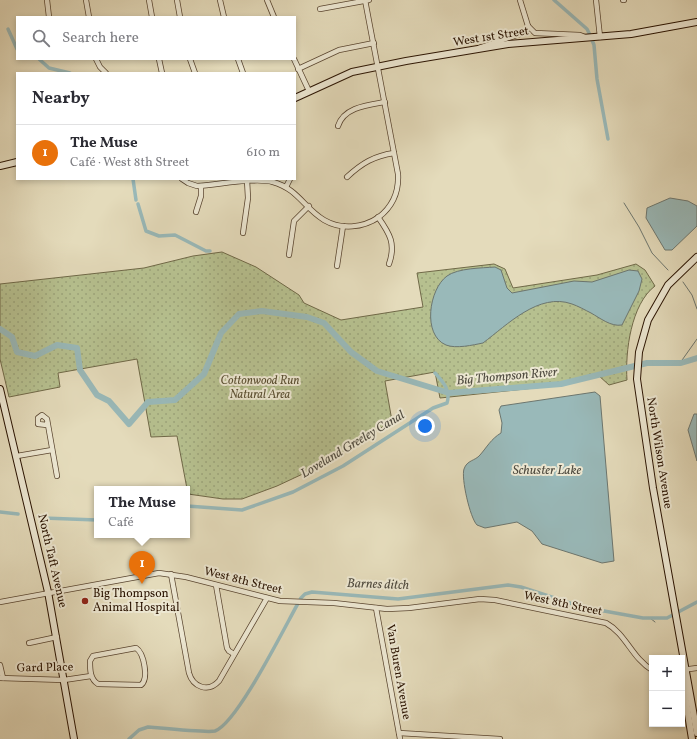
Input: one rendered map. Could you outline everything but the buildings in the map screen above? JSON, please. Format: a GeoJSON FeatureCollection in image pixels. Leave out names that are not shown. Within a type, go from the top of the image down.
{"type":"FeatureCollection","features":[{"type":"Feature","properties":{"kind":"main road","name":"West 1st Street"},"geometry":{"type":"LineString","coordinates":[[296,98],[344,75],[378,67],[524,42],[639,33],[697,22]]}},
{"type":"Feature","properties":{"kind":"main road"},"geometry":{"type":"LineString","coordinates":[[0,166],[16,162]]}},
{"type":"Feature","properties":{"kind":"main road","name":"North Wilson Avenue"},"geometry":{"type":"LineString","coordinates":[[681,655],[653,488],[638,379],[639,352],[648,320],[661,296],[668,285],[697,257]]}},
{"type":"Feature","properties":{"kind":"main road","name":"North Taft Avenue"},"geometry":{"type":"LineString","coordinates":[[0,389],[48,592],[74,739]]}},
{"type":"Feature","properties":{"kind":"main road","name":"North Wilson Avenue"},"geometry":{"type":"LineString","coordinates":[[685,672],[688,676],[697,733]]}},
{"type":"Feature","properties":{"kind":"main road","name":"North Wilson Avenue"},"geometry":{"type":"LineString","coordinates":[[684,691],[692,739]]}},
{"type":"Feature","properties":{"kind":"street"},"geometry":{"type":"LineString","coordinates":[[46,0],[49,16]]}},
{"type":"Feature","properties":{"kind":"street"},"geometry":{"type":"LineString","coordinates":[[86,0],[89,16]]}},
{"type":"Feature","properties":{"kind":"street"},"geometry":{"type":"LineString","coordinates":[[149,0],[152,16]]}},
{"type":"Feature","properties":{"kind":"street"},"geometry":{"type":"LineString","coordinates":[[177,0],[180,16]]}},
{"type":"Feature","properties":{"kind":"street"},"geometry":{"type":"LineString","coordinates":[[220,0],[224,16]]}},
{"type":"Feature","properties":{"kind":"street"},"geometry":{"type":"LineString","coordinates":[[267,0],[274,16]]}},
{"type":"Feature","properties":{"kind":"street"},"geometry":{"type":"LineString","coordinates":[[184,180],[191,185],[201,186],[247,180],[270,181],[286,187],[324,220],[342,226],[360,226],[378,217],[391,203],[398,186],[398,174],[366,0],[320,9]]}},
{"type":"Feature","properties":{"kind":"street"},"geometry":{"type":"LineString","coordinates":[[520,0],[528,26],[535,33],[580,35],[586,38]]}},
{"type":"Feature","properties":{"kind":"street"},"geometry":{"type":"LineString","coordinates":[[596,0],[600,37]]}},
{"type":"Feature","properties":{"kind":"street"},"geometry":{"type":"LineString","coordinates":[[474,50],[484,44],[523,34],[528,26]]}},
{"type":"Feature","properties":{"kind":"street"},"geometry":{"type":"LineString","coordinates":[[298,69],[339,50],[374,43]]}},
{"type":"Feature","properties":{"kind":"street"},"geometry":{"type":"LineString","coordinates":[[97,60],[105,72]]}},
{"type":"Feature","properties":{"kind":"street"},"geometry":{"type":"LineString","coordinates":[[160,60],[162,72]]}},
{"type":"Feature","properties":{"kind":"street"},"geometry":{"type":"LineString","coordinates":[[190,60],[195,72]]}},
{"type":"Feature","properties":{"kind":"street"},"geometry":{"type":"LineString","coordinates":[[238,60],[243,72]]}},
{"type":"Feature","properties":{"kind":"street"},"geometry":{"type":"LineString","coordinates":[[294,60],[309,91]]}},
{"type":"Feature","properties":{"kind":"street"},"geometry":{"type":"LineString","coordinates":[[338,126],[346,114],[365,106],[385,102]]}},
{"type":"Feature","properties":{"kind":"street"},"geometry":{"type":"LineString","coordinates":[[347,177],[363,162],[377,156],[394,153]]}},
{"type":"Feature","properties":{"kind":"street"},"geometry":{"type":"LineString","coordinates":[[243,233],[248,198],[247,180]]}},
{"type":"Feature","properties":{"kind":"street"},"geometry":{"type":"LineString","coordinates":[[286,187],[290,180]]}},
{"type":"Feature","properties":{"kind":"street"},"geometry":{"type":"LineString","coordinates":[[196,212],[201,196],[201,186]]}},
{"type":"Feature","properties":{"kind":"street"},"geometry":{"type":"LineString","coordinates":[[289,255],[294,221],[309,206]]}},
{"type":"Feature","properties":{"kind":"street"},"geometry":{"type":"LineString","coordinates":[[378,217],[387,230],[392,246],[393,253],[389,264]]}},
{"type":"Feature","properties":{"kind":"street"},"geometry":{"type":"LineString","coordinates":[[337,266],[342,226]]}},
{"type":"Feature","properties":{"kind":"street"},"geometry":{"type":"LineString","coordinates":[[48,425],[57,476]]}},
{"type":"Feature","properties":{"kind":"street"},"geometry":{"type":"LineString","coordinates":[[17,456],[52,450]]}},
{"type":"Feature","properties":{"kind":"street","name":"West 8th Street"},"geometry":{"type":"LineString","coordinates":[[0,602],[48,592],[159,573],[171,574],[267,598],[292,602],[334,603],[376,608],[409,608],[480,599],[495,600],[597,621],[615,629],[640,660],[649,668]]}},
{"type":"Feature","properties":{"kind":"street"},"geometry":{"type":"LineString","coordinates":[[171,574],[189,673],[193,682],[203,688],[210,687],[218,682],[267,598]]}},
{"type":"Feature","properties":{"kind":"street"},"geometry":{"type":"LineString","coordinates":[[216,585],[227,648],[234,654]]}},
{"type":"Feature","properties":{"kind":"street","name":"Van Buren Avenue"},"geometry":{"type":"LineString","coordinates":[[376,608],[400,739]]}},
{"type":"Feature","properties":{"kind":"street"},"geometry":{"type":"LineString","coordinates":[[29,643],[57,638]]}},
{"type":"Feature","properties":{"kind":"street"},"geometry":{"type":"LineString","coordinates":[[136,648],[141,653],[146,677],[140,685],[98,684],[91,676],[90,662],[94,656],[136,648]]}},
{"type":"Feature","properties":{"kind":"street"},"geometry":{"type":"LineString","coordinates":[[0,665],[2,678]]}},
{"type":"Feature","properties":{"kind":"street"},"geometry":{"type":"LineString","coordinates":[[685,670],[697,668]]}},
{"type":"Feature","properties":{"kind":"street","name":"Gard Place"},"geometry":{"type":"LineString","coordinates":[[2,678],[64,680],[91,676]]}},
{"type":"Feature","properties":{"kind":"street"},"geometry":{"type":"LineString","coordinates":[[399,733],[500,739]]}},
{"type":"Feature","properties":{"kind":"green space","name":"Cottonwood Run Natural Area"},"geometry":{"type":"Polygon","coordinates":[[[222,252],[256,267],[299,295],[304,303],[341,320],[423,307],[417,273],[494,264],[505,269],[513,288],[597,275],[636,264],[645,270],[655,286],[640,304],[631,329],[627,356],[627,380],[609,385],[598,375],[563,385],[440,398],[435,372],[385,381],[392,421],[324,464],[277,486],[242,499],[223,499],[190,494],[190,486],[186,486],[177,436],[151,437],[137,359],[58,373],[60,387],[9,397],[0,359],[0,284],[144,268],[193,256],[222,252]]]}},
{"type":"Feature","properties":{"kind":"water"},"geometry":{"type":"Polygon","coordinates":[[[670,198],[688,201],[697,206],[697,226],[672,250],[665,250],[646,218],[647,208],[670,198]]]}},
{"type":"Feature","properties":{"kind":"water"},"geometry":{"type":"Polygon","coordinates":[[[495,267],[501,270],[507,288],[512,293],[574,281],[592,282],[629,270],[638,271],[642,279],[639,291],[622,325],[614,325],[577,306],[560,301],[548,302],[524,312],[483,343],[455,347],[446,345],[438,340],[431,322],[431,312],[432,301],[441,282],[447,276],[457,271],[495,267]]]}},
{"type":"Feature","properties":{"kind":"water","name":"Schuster Lake"},"geometry":{"type":"Polygon","coordinates":[[[595,392],[600,396],[614,561],[602,563],[542,544],[532,531],[517,522],[485,528],[477,525],[474,521],[467,498],[463,474],[464,469],[469,462],[478,457],[492,440],[501,433],[502,423],[499,410],[501,406],[595,392]]]}},
{"type":"Feature","properties":{"kind":"water"},"geometry":{"type":"Polygon","coordinates":[[[694,414],[697,414],[697,461],[688,430],[694,414]]]}},
{"type":"Feature","properties":{"kind":"waterway"},"geometry":{"type":"LineString","coordinates":[[554,0],[587,29],[590,35]]}},
{"type":"Feature","properties":{"kind":"waterway"},"geometry":{"type":"LineString","coordinates":[[8,29],[16,47]]}},
{"type":"Feature","properties":{"kind":"waterway"},"geometry":{"type":"LineString","coordinates":[[592,40],[594,45],[597,79],[608,139]]}},
{"type":"Feature","properties":{"kind":"waterway"},"geometry":{"type":"LineString","coordinates":[[40,60],[49,68],[66,72]]}},
{"type":"Feature","properties":{"kind":"waterway"},"geometry":{"type":"LineString","coordinates":[[133,180],[136,200]]}},
{"type":"Feature","properties":{"kind":"waterway"},"geometry":{"type":"LineString","coordinates":[[624,203],[639,227],[652,253],[668,270]]}},
{"type":"Feature","properties":{"kind":"waterway"},"geometry":{"type":"LineString","coordinates":[[138,204],[146,231],[159,236],[175,235],[206,251],[210,251]]}},
{"type":"Feature","properties":{"kind":"waterway"},"geometry":{"type":"LineString","coordinates":[[683,282],[692,295],[697,309]]}},
{"type":"Feature","properties":{"kind":"waterway","name":"Big Thompson River"},"geometry":{"type":"LineString","coordinates":[[0,329],[12,337],[17,352],[35,356],[57,345],[77,348],[80,370],[97,395],[109,401],[129,424],[148,402],[175,400],[204,374],[221,333],[239,314],[262,311],[307,317],[324,323],[351,352],[377,371],[449,393],[561,384],[647,363],[681,363],[697,358]]}},
{"type":"Feature","properties":{"kind":"waterway"},"geometry":{"type":"LineString","coordinates":[[680,363],[697,339]]}},
{"type":"Feature","properties":{"kind":"waterway","name":"Loveland Greeley Canal"},"geometry":{"type":"LineString","coordinates":[[190,506],[242,510],[293,492],[343,466],[433,408],[447,403],[447,390],[435,373]]}},
{"type":"Feature","properties":{"kind":"waterway","name":"Loveland Greeley Canal"},"geometry":{"type":"LineString","coordinates":[[0,512],[18,514]]}},
{"type":"Feature","properties":{"kind":"waterway","name":"Loveland Greeley Canal"},"geometry":{"type":"LineString","coordinates":[[43,518],[94,520]]}},
{"type":"Feature","properties":{"kind":"waterway","name":"Barnes ditch"},"geometry":{"type":"LineString","coordinates":[[129,739],[139,730],[148,727],[193,731],[215,731],[225,724],[249,692],[301,598],[305,594],[312,592],[398,599],[508,585],[521,587],[582,607],[643,618],[667,618],[697,602]]}},
{"type":"Feature","properties":{"kind":"waterway","name":"Barnes ditch"},"geometry":{"type":"LineString","coordinates":[[650,618],[655,622]]}},
{"type":"Feature","properties":{"kind":"place","name":"The Muse"},"geometry":{"type":"Point","coordinates":[142,584]}},
{"type":"Feature","properties":{"kind":"place","name":"Big Thompson Animal Hospital"},"geometry":{"type":"Point","coordinates":[85,601]}}]}
